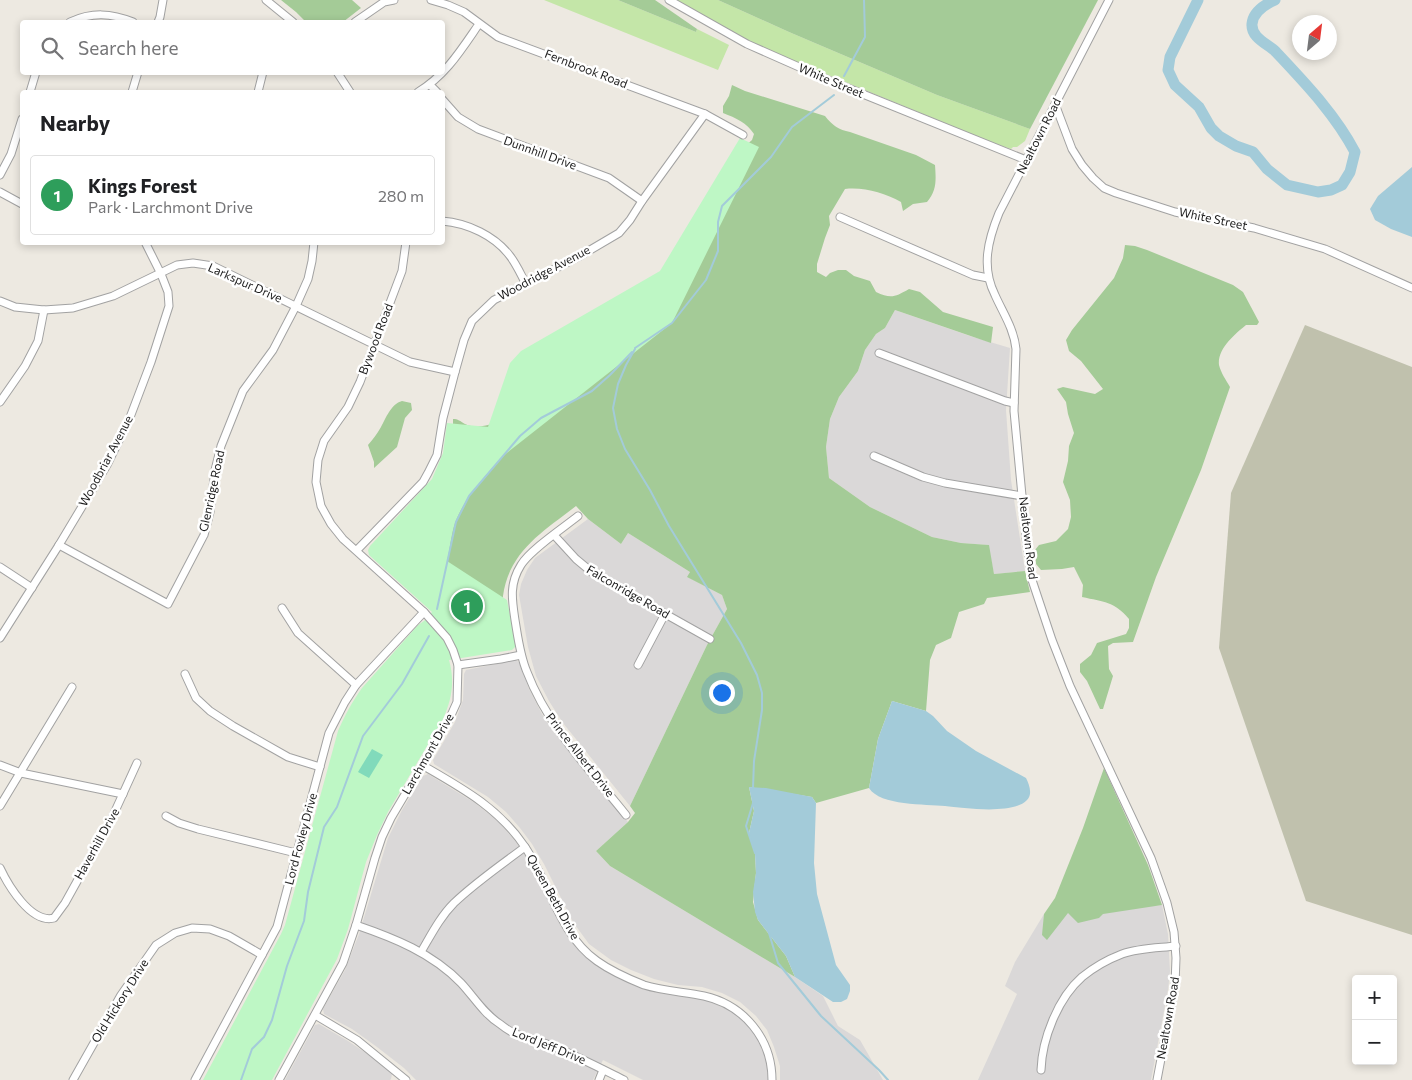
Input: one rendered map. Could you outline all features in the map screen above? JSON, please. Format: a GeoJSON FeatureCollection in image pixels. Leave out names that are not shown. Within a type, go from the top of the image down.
{"type":"FeatureCollection","features":[{"type":"Feature","properties":{"kind":"street"},"geometry":{"type":"LineString","coordinates":[[159,20],[163,0]]}},
{"type":"Feature","properties":{"kind":"street"},"geometry":{"type":"LineString","coordinates":[[266,0],[290,20]]}},
{"type":"Feature","properties":{"kind":"street"},"geometry":{"type":"LineString","coordinates":[[357,20],[384,2],[394,0]]}},
{"type":"Feature","properties":{"kind":"street","name":"Fernbrook Road"},"geometry":{"type":"LineString","coordinates":[[432,0],[464,12],[498,37],[705,114],[744,135]]}},
{"type":"Feature","properties":{"kind":"street","name":"White Street"},"geometry":{"type":"LineString","coordinates":[[669,0],[747,44],[842,86],[1026,160]]}},
{"type":"Feature","properties":{"kind":"street","name":"Nealtown Road"},"geometry":{"type":"LineString","coordinates":[[1109,0],[999,213],[991,235],[987,255],[988,278],[1015,340],[1014,403],[1032,580],[1070,686],[1151,858],[1168,903],[1176,946],[1175,984],[1157,1080]]}},
{"type":"Feature","properties":{"kind":"street"},"geometry":{"type":"LineString","coordinates":[[74,20],[82,16],[107,14],[126,20]]}},
{"type":"Feature","properties":{"kind":"street"},"geometry":{"type":"LineString","coordinates":[[445,69],[454,60],[479,24]]}},
{"type":"Feature","properties":{"kind":"street"},"geometry":{"type":"LineString","coordinates":[[31,90],[35,75]]}},
{"type":"Feature","properties":{"kind":"street"},"geometry":{"type":"LineString","coordinates":[[133,90],[137,75]]}},
{"type":"Feature","properties":{"kind":"street"},"geometry":{"type":"LineString","coordinates":[[258,90],[262,75]]}},
{"type":"Feature","properties":{"kind":"street"},"geometry":{"type":"LineString","coordinates":[[339,75],[349,90]]}},
{"type":"Feature","properties":{"kind":"street"},"geometry":{"type":"LineString","coordinates":[[421,90],[430,85],[440,75]]}},
{"type":"Feature","properties":{"kind":"street"},"geometry":{"type":"LineString","coordinates":[[430,85],[435,90]]}},
{"type":"Feature","properties":{"kind":"street","name":"Dunnhill Drive"},"geometry":{"type":"LineString","coordinates":[[445,102],[458,117],[478,130],[609,178],[642,201]]}},
{"type":"Feature","properties":{"kind":"street","name":"White Street"},"geometry":{"type":"LineString","coordinates":[[1055,104],[1072,149],[1082,165],[1104,188],[1175,212],[1254,228],[1325,249],[1412,288]]}},
{"type":"Feature","properties":{"kind":"street","name":"Woodridge Avenue"},"geometry":{"type":"LineString","coordinates":[[356,550],[422,482],[428,473],[436,455],[455,372],[464,340],[472,321],[494,300],[580,256],[619,233],[705,114]]}},
{"type":"Feature","properties":{"kind":"street"},"geometry":{"type":"LineString","coordinates":[[0,175],[11,154],[20,125]]}},
{"type":"Feature","properties":{"kind":"street"},"geometry":{"type":"LineString","coordinates":[[0,192],[20,203]]}},
{"type":"Feature","properties":{"kind":"street"},"geometry":{"type":"LineString","coordinates":[[840,217],[973,275],[988,278]]}},
{"type":"Feature","properties":{"kind":"street"},"geometry":{"type":"LineString","coordinates":[[445,222],[471,227],[500,245],[511,258],[526,284]]}},
{"type":"Feature","properties":{"kind":"street","name":"Woodbriar Avenue"},"geometry":{"type":"LineString","coordinates":[[0,638],[59,546],[107,465],[129,420],[139,394],[169,306],[168,292],[146,245]]}},
{"type":"Feature","properties":{"kind":"street","name":"Glenridge Road"},"geometry":{"type":"LineString","coordinates":[[59,546],[168,604],[204,535],[210,512],[215,470],[221,446],[243,391],[274,350],[296,306],[308,279],[314,245]]}},
{"type":"Feature","properties":{"kind":"street","name":"Bywood Road"},"geometry":{"type":"LineString","coordinates":[[332,429],[348,407],[360,382],[402,272],[406,245]]}},
{"type":"Feature","properties":{"kind":"street","name":"Larkspur Drive"},"geometry":{"type":"LineString","coordinates":[[0,301],[15,307],[44,310],[73,308],[113,296],[177,265],[193,263],[213,266],[410,362],[455,372]]}},
{"type":"Feature","properties":{"kind":"street"},"geometry":{"type":"LineString","coordinates":[[0,402],[25,366],[38,341],[44,310]]}},
{"type":"Feature","properties":{"kind":"street"},"geometry":{"type":"LineString","coordinates":[[879,353],[1014,403]]}},
{"type":"Feature","properties":{"kind":"street","name":"Larchmont Drive"},"geometry":{"type":"LineString","coordinates":[[279,1080],[343,963],[382,837],[391,818],[448,722],[457,702],[458,665],[447,638],[424,612],[343,539],[331,524],[321,506],[316,482],[318,460],[324,441],[332,429]]}},
{"type":"Feature","properties":{"kind":"street"},"geometry":{"type":"LineString","coordinates":[[874,456],[923,477],[945,483],[1022,496]]}},
{"type":"Feature","properties":{"kind":"street","name":"Prince Albert Drive"},"geometry":{"type":"LineString","coordinates":[[578,516],[529,555],[521,564],[515,577],[511,592],[521,655],[534,690],[547,715],[569,746],[626,815]]}},
{"type":"Feature","properties":{"kind":"street","name":"Falconridge Road"},"geometry":{"type":"LineString","coordinates":[[554,535],[567,551],[599,578],[710,639]]}},
{"type":"Feature","properties":{"kind":"street"},"geometry":{"type":"LineString","coordinates":[[0,566],[32,588]]}},
{"type":"Feature","properties":{"kind":"street"},"geometry":{"type":"LineString","coordinates":[[282,608],[298,633],[356,685]]}},
{"type":"Feature","properties":{"kind":"street","name":"Lord Foxley Drive"},"geometry":{"type":"LineString","coordinates":[[195,1080],[277,927],[330,733],[345,702],[356,685],[424,612]]}},
{"type":"Feature","properties":{"kind":"street"},"geometry":{"type":"LineString","coordinates":[[638,665],[665,614]]}},
{"type":"Feature","properties":{"kind":"street"},"geometry":{"type":"LineString","coordinates":[[458,665],[521,655]]}},
{"type":"Feature","properties":{"kind":"street"},"geometry":{"type":"LineString","coordinates":[[185,674],[196,698],[210,711],[288,757],[320,767]]}},
{"type":"Feature","properties":{"kind":"street"},"geometry":{"type":"LineString","coordinates":[[0,806],[72,687]]}},
{"type":"Feature","properties":{"kind":"street","name":"Haverhill Drive"},"geometry":{"type":"LineString","coordinates":[[0,868],[8,886],[28,908],[38,916],[48,920],[54,918],[111,820],[137,763]]}},
{"type":"Feature","properties":{"kind":"street"},"geometry":{"type":"LineString","coordinates":[[0,765],[20,773],[123,794]]}},
{"type":"Feature","properties":{"kind":"street","name":"Queen Beth Drive"},"geometry":{"type":"LineString","coordinates":[[422,765],[484,803],[514,831],[534,861],[566,926],[578,943],[597,961],[646,985],[706,996],[728,1004],[741,1013],[761,1036],[770,1059],[772,1080]]}},
{"type":"Feature","properties":{"kind":"street"},"geometry":{"type":"LineString","coordinates":[[166,816],[179,823],[198,829],[296,853]]}},
{"type":"Feature","properties":{"kind":"street"},"geometry":{"type":"LineString","coordinates":[[421,952],[437,924],[453,904],[525,847]]}},
{"type":"Feature","properties":{"kind":"street","name":"Lord Jeff Drive"},"geometry":{"type":"LineString","coordinates":[[356,925],[383,934],[421,952],[443,967],[461,983],[480,1007],[497,1022],[516,1034],[542,1042],[624,1080]]}},
{"type":"Feature","properties":{"kind":"street","name":"Old Hickory Drive"},"geometry":{"type":"LineString","coordinates":[[73,1080],[121,995],[156,945],[174,933],[192,928],[210,929],[229,936],[262,955]]}},
{"type":"Feature","properties":{"kind":"street"},"geometry":{"type":"LineString","coordinates":[[1041,1070],[1041,1058],[1046,1037],[1060,1007],[1071,989],[1082,977],[1102,964],[1123,954],[1176,946]]}},
{"type":"Feature","properties":{"kind":"street"},"geometry":{"type":"LineString","coordinates":[[315,1015],[357,1040],[402,1079]]}},
{"type":"Feature","properties":{"kind":"street"},"geometry":{"type":"LineString","coordinates":[[599,1080],[603,1070]]}},
{"type":"Feature","properties":{"kind":"shaded area"},"geometry":{"type":"Polygon","coordinates":[[[895,310],[1010,348],[1006,410],[1011,480],[1025,571],[994,574],[988,545],[961,543],[932,537],[870,507],[829,478],[826,447],[830,419],[839,397],[858,371],[865,350],[876,334],[885,328],[895,310]]]}},
{"type":"Feature","properties":{"kind":"shaded area"},"geometry":{"type":"Polygon","coordinates":[[[1305,325],[1412,367],[1412,935],[1306,901],[1219,648],[1231,493],[1305,325]]]}},
{"type":"Feature","properties":{"kind":"shaded area"},"geometry":{"type":"Polygon","coordinates":[[[588,519],[621,544],[628,533],[690,572],[688,577],[722,595],[727,609],[707,645],[630,806],[563,723],[549,701],[536,676],[528,647],[519,595],[527,570],[535,558],[588,519]]]}},
{"type":"Feature","properties":{"kind":"shaded area"},"geometry":{"type":"Polygon","coordinates":[[[516,660],[520,663],[529,689],[553,731],[628,822],[596,851],[610,866],[795,977],[823,996],[838,1026],[860,1040],[883,1080],[780,1080],[780,1066],[767,1030],[756,1016],[740,1002],[722,993],[702,987],[678,985],[654,979],[611,960],[589,944],[573,922],[544,864],[520,828],[506,812],[488,797],[434,764],[433,760],[455,722],[463,700],[464,674],[466,670],[516,660]]]}},
{"type":"Feature","properties":{"kind":"shaded area"},"geometry":{"type":"Polygon","coordinates":[[[428,774],[475,803],[499,822],[526,857],[562,928],[575,946],[591,961],[632,984],[654,992],[706,1000],[731,1011],[741,1018],[753,1031],[762,1046],[767,1062],[768,1080],[643,1080],[603,1060],[593,1080],[416,1080],[404,1068],[352,1029],[324,1014],[323,1009],[345,970],[359,934],[388,838],[402,810],[423,776],[428,774]]]}},
{"type":"Feature","properties":{"kind":"shaded area"},"geometry":{"type":"Polygon","coordinates":[[[1162,905],[1168,934],[1170,971],[1151,1080],[978,1080],[1017,994],[1005,986],[1015,962],[1044,914],[1162,905]]]}},
{"type":"Feature","properties":{"kind":"shaded area"},"geometry":{"type":"Polygon","coordinates":[[[319,1024],[369,1055],[392,1074],[391,1079],[285,1080],[315,1025],[319,1024]]]}},
{"type":"Feature","properties":{"kind":"green space"},"geometry":{"type":"Polygon","coordinates":[[[281,0],[352,0],[361,8],[346,20],[304,20],[281,0]]]}},
{"type":"Feature","properties":{"kind":"green space"},"geometry":{"type":"Polygon","coordinates":[[[544,0],[618,0],[696,32],[697,29],[729,45],[718,70],[544,0]]]}},
{"type":"Feature","properties":{"kind":"green space"},"geometry":{"type":"Polygon","coordinates":[[[618,0],[655,0],[697,29],[696,32],[618,0]]]}},
{"type":"Feature","properties":{"kind":"green space"},"geometry":{"type":"Polygon","coordinates":[[[677,0],[718,0],[937,95],[1030,129],[1025,141],[1011,149],[991,142],[760,47],[702,16],[677,0]]]}},
{"type":"Feature","properties":{"kind":"green space"},"geometry":{"type":"Polygon","coordinates":[[[718,0],[1098,0],[1030,129],[937,95],[718,0]]]}},
{"type":"Feature","properties":{"kind":"green space"},"geometry":{"type":"Polygon","coordinates":[[[732,85],[745,91],[825,116],[842,130],[916,155],[935,165],[935,185],[930,198],[927,202],[913,204],[903,211],[901,202],[888,196],[874,191],[845,189],[829,216],[830,225],[817,264],[817,272],[826,277],[838,270],[846,270],[854,276],[870,281],[876,292],[886,296],[896,295],[909,289],[920,292],[943,312],[993,327],[991,343],[895,310],[885,328],[876,334],[865,350],[858,371],[839,397],[830,419],[826,447],[829,478],[870,507],[932,537],[961,543],[989,545],[994,574],[1025,571],[1030,592],[987,598],[984,604],[959,612],[951,638],[936,645],[930,660],[926,711],[892,701],[878,739],[869,788],[816,803],[812,797],[749,787],[754,811],[749,833],[755,854],[756,873],[753,902],[758,920],[786,956],[795,977],[610,866],[596,851],[628,822],[635,813],[630,806],[707,645],[727,609],[722,595],[687,577],[690,572],[628,533],[621,544],[588,519],[576,506],[540,534],[520,554],[512,566],[503,596],[506,627],[451,631],[433,487],[453,430],[453,419],[475,426],[494,423],[664,268],[744,147],[752,140],[754,134],[745,124],[723,113],[723,106],[729,96],[732,85]]]}},
{"type":"Feature","properties":{"kind":"green space"},"geometry":{"type":"Polygon","coordinates":[[[740,138],[759,147],[672,323],[503,456],[476,487],[459,514],[447,561],[507,600],[516,646],[512,650],[449,660],[452,690],[443,719],[388,812],[377,835],[366,862],[348,929],[337,959],[272,1080],[203,1080],[285,925],[338,731],[343,720],[362,688],[432,612],[369,555],[368,550],[370,546],[432,479],[443,453],[447,423],[488,427],[510,363],[521,351],[660,271],[740,138]]]}},
{"type":"Feature","properties":{"kind":"green space"},"geometry":{"type":"Polygon","coordinates":[[[1125,245],[1147,250],[1233,285],[1243,292],[1259,322],[1257,325],[1246,325],[1228,342],[1221,353],[1219,365],[1230,387],[1201,470],[1156,577],[1133,642],[1113,643],[1108,646],[1109,669],[1113,676],[1103,709],[1100,709],[1087,681],[1080,672],[1080,664],[1091,655],[1097,643],[1126,634],[1129,628],[1129,619],[1113,605],[1082,597],[1083,585],[1074,567],[1041,570],[1036,564],[1035,550],[1039,545],[1056,541],[1068,529],[1071,517],[1070,500],[1063,482],[1069,446],[1074,433],[1066,402],[1057,389],[1063,387],[1095,394],[1103,389],[1081,361],[1069,351],[1066,340],[1114,278],[1123,258],[1125,245]]]}},
{"type":"Feature","properties":{"kind":"green space"},"geometry":{"type":"Polygon","coordinates":[[[402,401],[411,403],[412,410],[405,418],[397,447],[374,468],[374,462],[368,445],[392,408],[402,401]]]}},
{"type":"Feature","properties":{"kind":"green space"},"geometry":{"type":"Polygon","coordinates":[[[372,749],[383,755],[369,778],[358,772],[372,749]]]}},
{"type":"Feature","properties":{"kind":"green space"},"geometry":{"type":"Polygon","coordinates":[[[1104,768],[1148,865],[1162,905],[1103,914],[1099,918],[1078,923],[1068,913],[1047,940],[1042,935],[1044,914],[1055,898],[1083,828],[1104,768]]]}},
{"type":"Feature","properties":{"kind":"water"},"geometry":{"type":"Polygon","coordinates":[[[1412,167],[1412,237],[1375,220],[1370,209],[1378,196],[1412,167]]]}},
{"type":"Feature","properties":{"kind":"water"},"geometry":{"type":"Polygon","coordinates":[[[892,701],[926,711],[947,731],[976,751],[1026,778],[1030,789],[1029,798],[1020,805],[1011,808],[976,809],[904,803],[875,794],[869,788],[878,739],[892,701]]]}},
{"type":"Feature","properties":{"kind":"water"},"geometry":{"type":"Polygon","coordinates":[[[749,787],[766,788],[812,797],[816,803],[814,863],[817,894],[836,965],[850,985],[847,999],[841,1002],[833,1002],[795,977],[786,956],[758,920],[755,912],[753,892],[756,873],[755,854],[749,833],[754,811],[749,787]]]}},
{"type":"Feature","properties":{"kind":"waterway"},"geometry":{"type":"LineString","coordinates":[[844,76],[865,37],[864,0]]}},
{"type":"Feature","properties":{"kind":"waterway"},"geometry":{"type":"LineString","coordinates":[[1198,0],[1170,57],[1168,70],[1175,85],[1199,107],[1211,128],[1219,136],[1236,146],[1253,152],[1267,169],[1287,185],[1318,192],[1331,190],[1342,185],[1350,172],[1355,152],[1319,99],[1276,52],[1254,33],[1252,24],[1257,12],[1275,0]]}},
{"type":"Feature","properties":{"kind":"waterway"},"geometry":{"type":"LineString","coordinates":[[635,348],[672,323],[706,280],[718,251],[718,222],[722,206],[771,157],[792,127],[834,95]]}},
{"type":"Feature","properties":{"kind":"waterway"},"geometry":{"type":"LineString","coordinates":[[635,349],[618,384],[613,408],[617,429],[625,449],[669,526],[741,643],[757,675],[762,693],[762,710],[754,761],[753,788]]}},
{"type":"Feature","properties":{"kind":"waterway"},"geometry":{"type":"LineString","coordinates":[[437,609],[456,522],[469,496],[520,436],[541,418],[592,391],[632,352]]}},
{"type":"Feature","properties":{"kind":"waterway"},"geometry":{"type":"LineString","coordinates":[[241,1080],[252,1049],[264,1037],[272,1020],[287,966],[304,921],[308,892],[324,827],[337,807],[363,736],[402,684],[429,636]]}},
{"type":"Feature","properties":{"kind":"waterway"},"geometry":{"type":"LineString","coordinates":[[753,803],[746,826],[755,853]]}},
{"type":"Feature","properties":{"kind":"waterway"},"geometry":{"type":"LineString","coordinates":[[769,933],[778,963],[821,1016],[888,1080]]}},
{"type":"Feature","properties":{"kind":"place","name":"Kings Forest"},"geometry":{"type":"Point","coordinates":[467,606]}}]}
